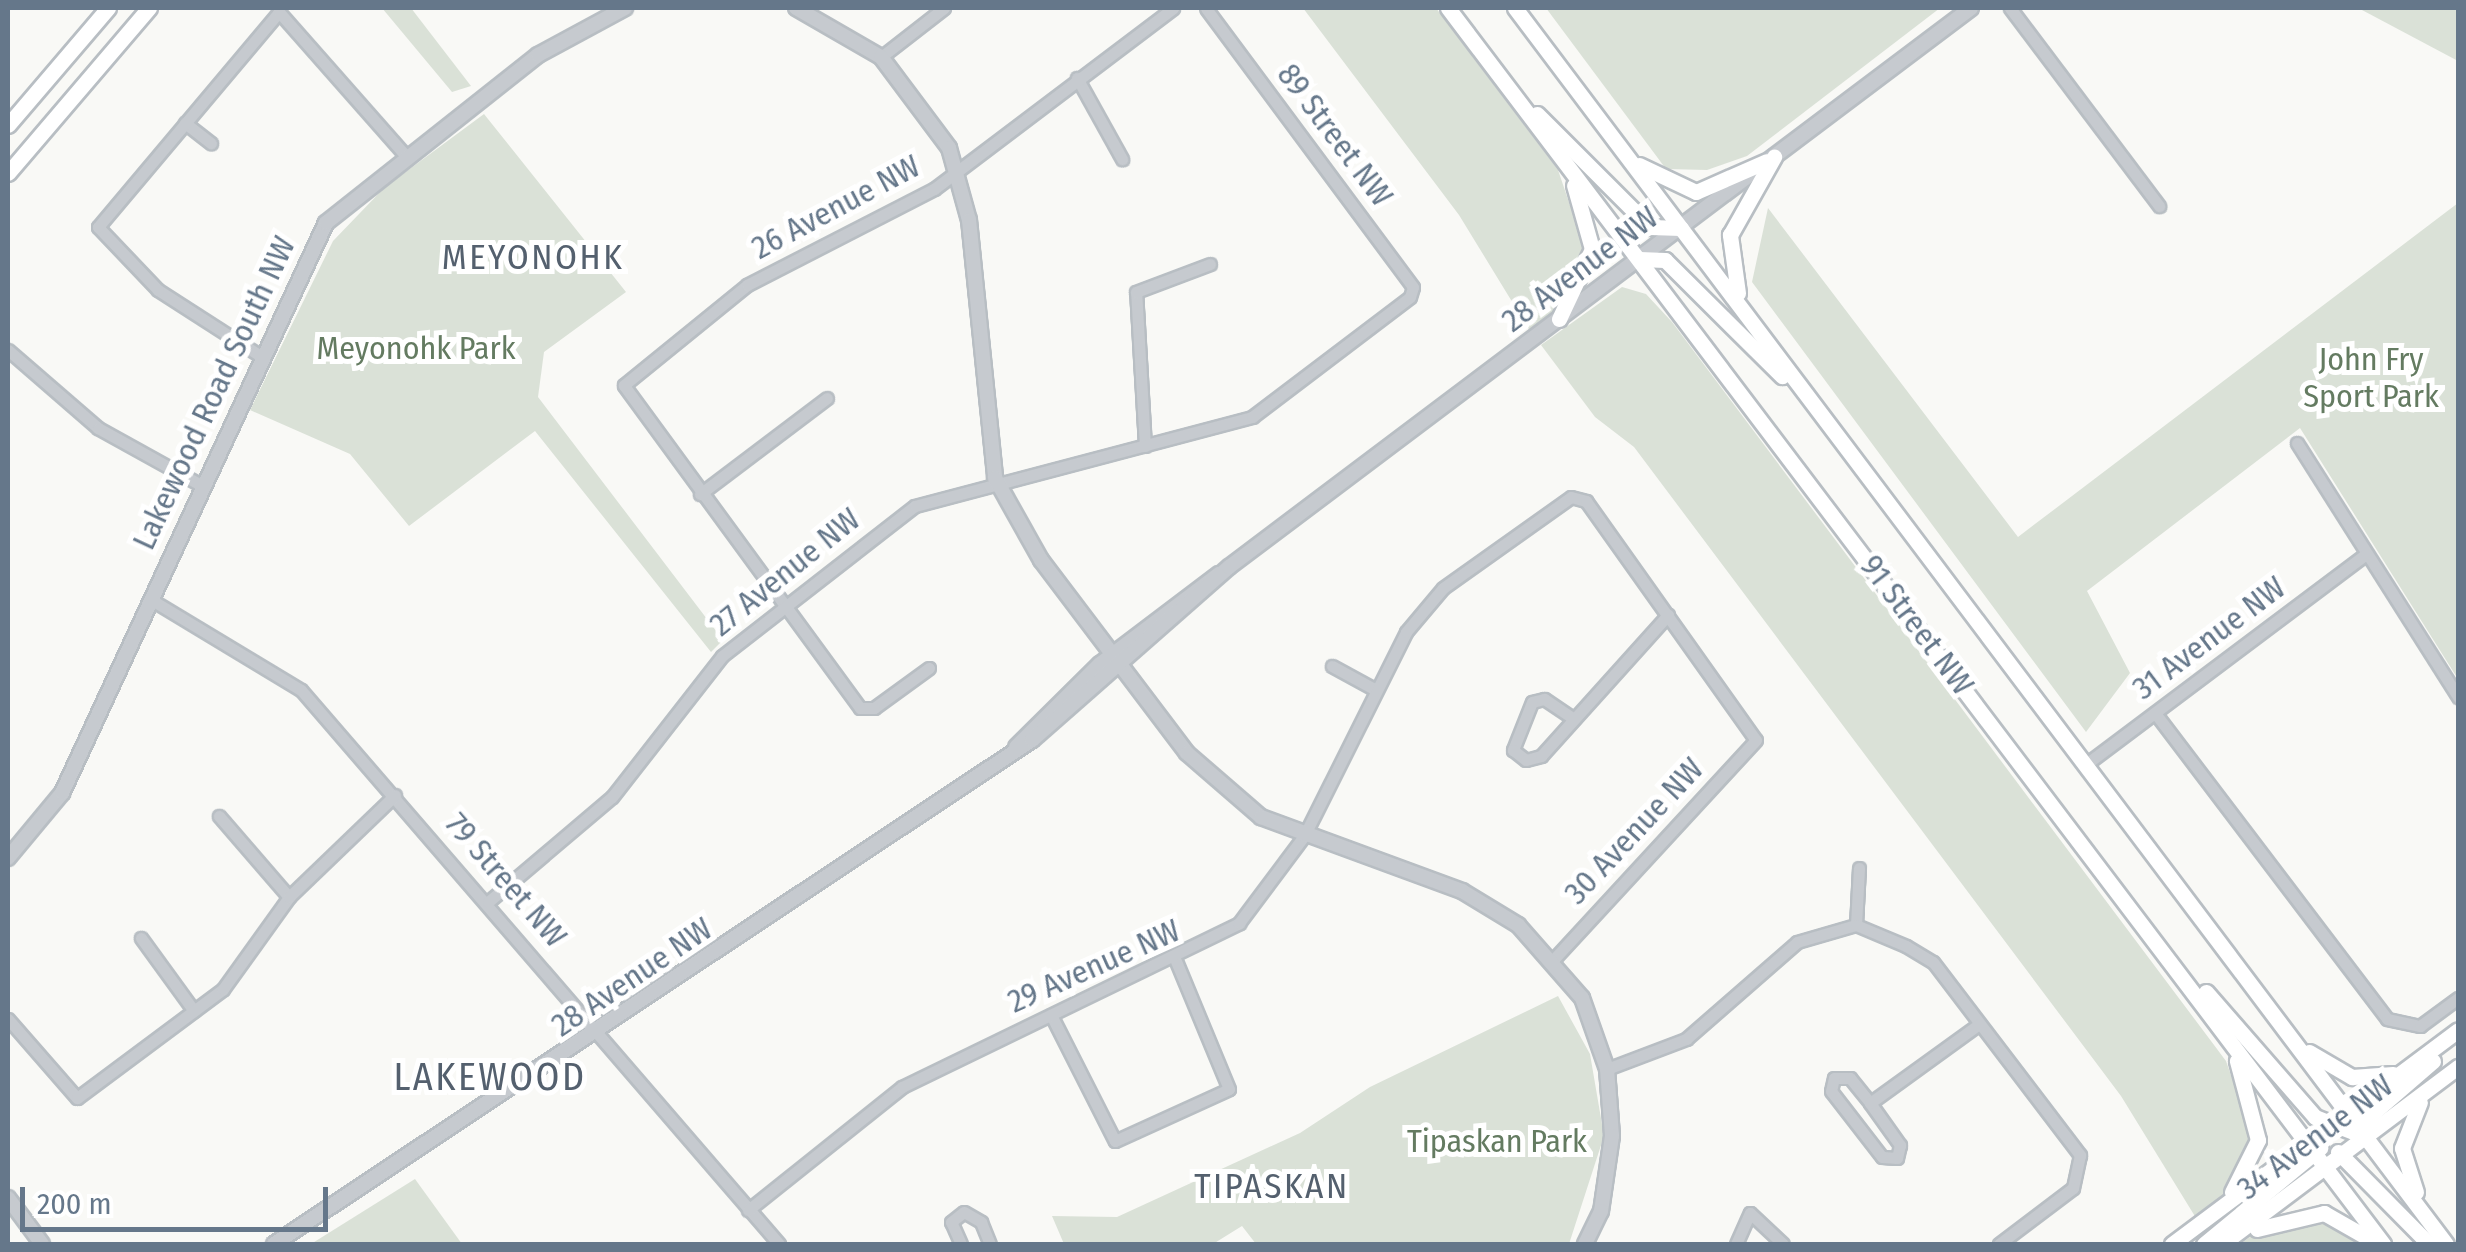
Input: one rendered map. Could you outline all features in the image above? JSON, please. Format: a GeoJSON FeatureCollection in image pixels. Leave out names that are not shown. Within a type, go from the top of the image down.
{"type":"FeatureCollection","features":[{"type":"Feature","properties":{"kind":"main road"},"geometry":{"type":"LineString","coordinates":[[8,125],[108,8]]}},
{"type":"Feature","properties":{"kind":"main road"},"geometry":{"type":"LineString","coordinates":[[8,173],[149,8]]}},
{"type":"Feature","properties":{"kind":"main road","name":"91 Street NW"},"geometry":{"type":"LineString","coordinates":[[1451,8],[1552,147],[2226,1034],[2324,1150],[2437,1240]]}},
{"type":"Feature","properties":{"kind":"main road","name":"91 Street NW"},"geometry":{"type":"LineString","coordinates":[[1515,8],[2271,1011],[2347,1127],[2437,1240]]}},
{"type":"Feature","properties":{"kind":"main road"},"geometry":{"type":"LineString","coordinates":[[1512,90],[1650,228],[1681,228]]}},
{"type":"Feature","properties":{"kind":"main road"},"geometry":{"type":"LineString","coordinates":[[1552,147],[1582,200],[1592,249],[1559,319]]}},
{"type":"Feature","properties":{"kind":"main road"},"geometry":{"type":"LineString","coordinates":[[1624,154],[1696,192],[1774,157]]}},
{"type":"Feature","properties":{"kind":"main road"},"geometry":{"type":"LineString","coordinates":[[1749,320],[1727,246],[1774,157]]}},
{"type":"Feature","properties":{"kind":"main road"},"geometry":{"type":"LineString","coordinates":[[1639,260],[1666,260],[1805,394]]}},
{"type":"Feature","properties":{"kind":"main road"},"geometry":{"type":"LineString","coordinates":[[2109,879],[2347,1127],[2458,1038]]}},
{"type":"Feature","properties":{"kind":"main road"},"geometry":{"type":"LineString","coordinates":[[2271,1011],[2332,1069],[2370,1079],[2402,1072]]}},
{"type":"Feature","properties":{"kind":"main road","name":"34 Avenue NW"},"geometry":{"type":"LineString","coordinates":[[2172,1244],[2209,1217],[2324,1150],[2402,1072],[2458,1030]]}},
{"type":"Feature","properties":{"kind":"main road"},"geometry":{"type":"LineString","coordinates":[[2209,1217],[2251,1168],[2258,1140],[2226,1034]]}},
{"type":"Feature","properties":{"kind":"main road","name":"34 Avenue NW"},"geometry":{"type":"LineString","coordinates":[[2324,1150],[2347,1127],[2428,1091],[2458,1068]]}},
{"type":"Feature","properties":{"kind":"main road"},"geometry":{"type":"LineString","coordinates":[[2428,1091],[2402,1156],[2437,1240]]}},
{"type":"Feature","properties":{"kind":"main road"},"geometry":{"type":"LineString","coordinates":[[2204,1244],[2324,1150]]}},
{"type":"Feature","properties":{"kind":"main road","name":"34 Avenue NW"},"geometry":{"type":"LineString","coordinates":[[2222,1244],[2326,1167],[2324,1150]]}},
{"type":"Feature","properties":{"kind":"main road"},"geometry":{"type":"LineString","coordinates":[[2326,1167],[2380,1244]]}},
{"type":"Feature","properties":{"kind":"main road"},"geometry":{"type":"LineString","coordinates":[[2233,1244],[2267,1222],[2317,1213],[2380,1244]]}},
{"type":"Feature","properties":{"kind":"street","name":"Lakewood Road South NW"},"geometry":{"type":"LineString","coordinates":[[8,858],[62,794],[200,485],[326,223],[406,155],[573,30],[625,8]]}},
{"type":"Feature","properties":{"kind":"street"},"geometry":{"type":"LineString","coordinates":[[796,8],[881,57],[930,114],[957,172],[978,281],[995,478],[1041,560],[1122,668],[1215,780],[1304,836],[1462,891],[1554,959],[1582,998],[1607,1069],[1612,1136],[1600,1211],[1584,1244]]}},
{"type":"Feature","properties":{"kind":"street"},"geometry":{"type":"LineString","coordinates":[[881,57],[944,8]]}},
{"type":"Feature","properties":{"kind":"street","name":"26 Avenue NW"},"geometry":{"type":"LineString","coordinates":[[700,494],[624,385],[761,276],[957,172],[1173,8]]}},
{"type":"Feature","properties":{"kind":"street","name":"89 Street NW"},"geometry":{"type":"LineString","coordinates":[[1206,8],[1412,287],[1410,297]]}},
{"type":"Feature","properties":{"kind":"street","name":"28 Avenue NW"},"geometry":{"type":"LineString","coordinates":[[1016,748],[1112,654],[1970,8]]}},
{"type":"Feature","properties":{"kind":"street"},"geometry":{"type":"LineString","coordinates":[[2010,8],[2159,206]]}},
{"type":"Feature","properties":{"kind":"street"},"geometry":{"type":"LineString","coordinates":[[262,357],[158,290],[98,227],[286,12],[406,155]]}},
{"type":"Feature","properties":{"kind":"street"},"geometry":{"type":"LineString","coordinates":[[1076,78],[1122,159]]}},
{"type":"Feature","properties":{"kind":"street"},"geometry":{"type":"LineString","coordinates":[[185,123],[212,143]]}},
{"type":"Feature","properties":{"kind":"street"},"geometry":{"type":"LineString","coordinates":[[1145,446],[1136,292],[1210,264]]}},
{"type":"Feature","properties":{"kind":"street","name":"27 Avenue NW"},"geometry":{"type":"LineString","coordinates":[[488,902],[612,796],[722,656],[782,601],[915,506],[995,478],[1145,446],[1252,417],[1410,297]]}},
{"type":"Feature","properties":{"kind":"street"},"geometry":{"type":"LineString","coordinates":[[8,350],[98,428],[200,485]]}},
{"type":"Feature","properties":{"kind":"street"},"geometry":{"type":"LineString","coordinates":[[826,398],[700,494],[860,708],[874,708],[929,668]]}},
{"type":"Feature","properties":{"kind":"street"},"geometry":{"type":"LineString","coordinates":[[2298,443],[2458,696]]}},
{"type":"Feature","properties":{"kind":"street","name":"29 Avenue NW"},"geometry":{"type":"LineString","coordinates":[[748,1210],[902,1087],[1051,1015],[1176,961],[1239,923],[1304,836],[1374,689],[1443,588],[1571,497],[1586,501],[1668,615]]}},
{"type":"Feature","properties":{"kind":"street","name":"31 Avenue NW"},"geometry":{"type":"LineString","coordinates":[[2085,765],[2366,554]]}},
{"type":"Feature","properties":{"kind":"street","name":"28 Avenue NW"},"geometry":{"type":"LineString","coordinates":[[274,1244],[600,1031],[1016,748],[1122,668],[1220,574]]}},
{"type":"Feature","properties":{"kind":"street","name":"79 Street NW"},"geometry":{"type":"LineString","coordinates":[[150,599],[300,690],[600,1031],[779,1244]]}},
{"type":"Feature","properties":{"kind":"street"},"geometry":{"type":"LineString","coordinates":[[1574,718],[1544,699],[1532,702],[1512,750],[1538,758],[1668,615]]}},
{"type":"Feature","properties":{"kind":"street","name":"30 Avenue NW"},"geometry":{"type":"LineString","coordinates":[[1554,959],[1756,740],[1668,615]]}},
{"type":"Feature","properties":{"kind":"street"},"geometry":{"type":"LineString","coordinates":[[1332,666],[1374,689]]}},
{"type":"Feature","properties":{"kind":"street","name":"34 Avenue NW"},"geometry":{"type":"LineString","coordinates":[[2156,713],[2381,1013],[2406,1028],[2458,998]]}},
{"type":"Feature","properties":{"kind":"street"},"geometry":{"type":"LineString","coordinates":[[8,1019],[77,1098],[194,1011],[248,962],[289,897],[395,795]]}},
{"type":"Feature","properties":{"kind":"street"},"geometry":{"type":"LineString","coordinates":[[219,816],[289,897]]}},
{"type":"Feature","properties":{"kind":"street"},"geometry":{"type":"LineString","coordinates":[[1856,926],[1860,868]]}},
{"type":"Feature","properties":{"kind":"street"},"geometry":{"type":"LineString","coordinates":[[1607,1069],[1686,1039],[1797,942],[1856,926],[1906,946],[1933,962],[2080,1155],[2083,1172],[1999,1244]]}},
{"type":"Feature","properties":{"kind":"street"},"geometry":{"type":"LineString","coordinates":[[141,938],[194,1011]]}},
{"type":"Feature","properties":{"kind":"street"},"geometry":{"type":"LineString","coordinates":[[1051,1015],[1110,1139],[1229,1088],[1176,961]]}},
{"type":"Feature","properties":{"kind":"street"},"geometry":{"type":"LineString","coordinates":[[1870,1104],[1979,1024]]}},
{"type":"Feature","properties":{"kind":"street"},"geometry":{"type":"LineString","coordinates":[[1834,1078],[1850,1078],[1870,1104],[1900,1145],[1897,1158],[1882,1157],[1830,1090],[1834,1078]]}},
{"type":"Feature","properties":{"kind":"street"},"geometry":{"type":"LineString","coordinates":[[8,1198],[42,1244]]}},
{"type":"Feature","properties":{"kind":"street"},"geometry":{"type":"LineString","coordinates":[[961,1244],[951,1222],[964,1212],[982,1222],[990,1244]]}},
{"type":"Feature","properties":{"kind":"street"},"geometry":{"type":"LineString","coordinates":[[1736,1244],[1750,1213],[1783,1244]]}},
{"type":"Feature","properties":{"kind":"green space"},"geometry":{"type":"Polygon","coordinates":[[[382,8],[411,8],[471,86],[452,92],[382,8]]]}},
{"type":"Feature","properties":{"kind":"green space"},"geometry":{"type":"Polygon","coordinates":[[[1303,8],[1436,8],[1558,170],[1586,252],[1560,307],[1530,331],[1459,215],[1303,8]]]}},
{"type":"Feature","properties":{"kind":"green space"},"geometry":{"type":"Polygon","coordinates":[[[1546,8],[1940,8],[1747,156],[1707,170],[1666,169],[1546,8]]]}},
{"type":"Feature","properties":{"kind":"green space"},"geometry":{"type":"Polygon","coordinates":[[[2362,8],[2458,8],[2458,61],[2362,10],[2362,8]]]}},
{"type":"Feature","properties":{"kind":"green space","name":"Meyonohk Park"},"geometry":{"type":"Polygon","coordinates":[[[484,114],[626,292],[544,352],[538,397],[723,640],[711,652],[535,431],[409,526],[350,454],[250,410],[333,241],[384,188],[484,114]]]}},
{"type":"Feature","properties":{"kind":"green space","name":"John Fry Sport Park"},"geometry":{"type":"Polygon","coordinates":[[[2458,203],[2458,679],[2300,428],[2087,591],[2130,673],[2086,732],[1752,282],[1768,208],[2018,537],[2458,203]]]}},
{"type":"Feature","properties":{"kind":"green space"},"geometry":{"type":"Polygon","coordinates":[[[1622,287],[1646,294],[1672,322],[2226,1061],[2252,1135],[2226,1193],[2196,1218],[2121,1096],[1634,447],[1595,417],[1541,345],[1622,287]]]}},
{"type":"Feature","properties":{"kind":"green space","name":"Tipaskan Park"},"geometry":{"type":"Polygon","coordinates":[[[1558,996],[1590,1054],[1604,1136],[1569,1244],[1256,1244],[1242,1226],[1213,1244],[1064,1244],[1052,1216],[1117,1217],[1300,1133],[1370,1087],[1558,996]]]}},
{"type":"Feature","properties":{"kind":"green space"},"geometry":{"type":"Polygon","coordinates":[[[415,1179],[462,1244],[311,1244],[415,1179]]]}},
{"type":"Feature","properties":{"kind":"green space"},"geometry":{"type":"Polygon","coordinates":[[[2322,1218],[2367,1244],[2240,1244],[2257,1232],[2322,1218]]]}},
{"type":"Feature","properties":{"kind":"district","name":"MEYONOHK"},"geometry":{"type":"Point","coordinates":[533,257]}},
{"type":"Feature","properties":{"kind":"district","name":"LAKEWOOD"},"geometry":{"type":"Point","coordinates":[490,1078]}},
{"type":"Feature","properties":{"kind":"district","name":"TIPASKAN"},"geometry":{"type":"Point","coordinates":[1272,1186]}}]}
